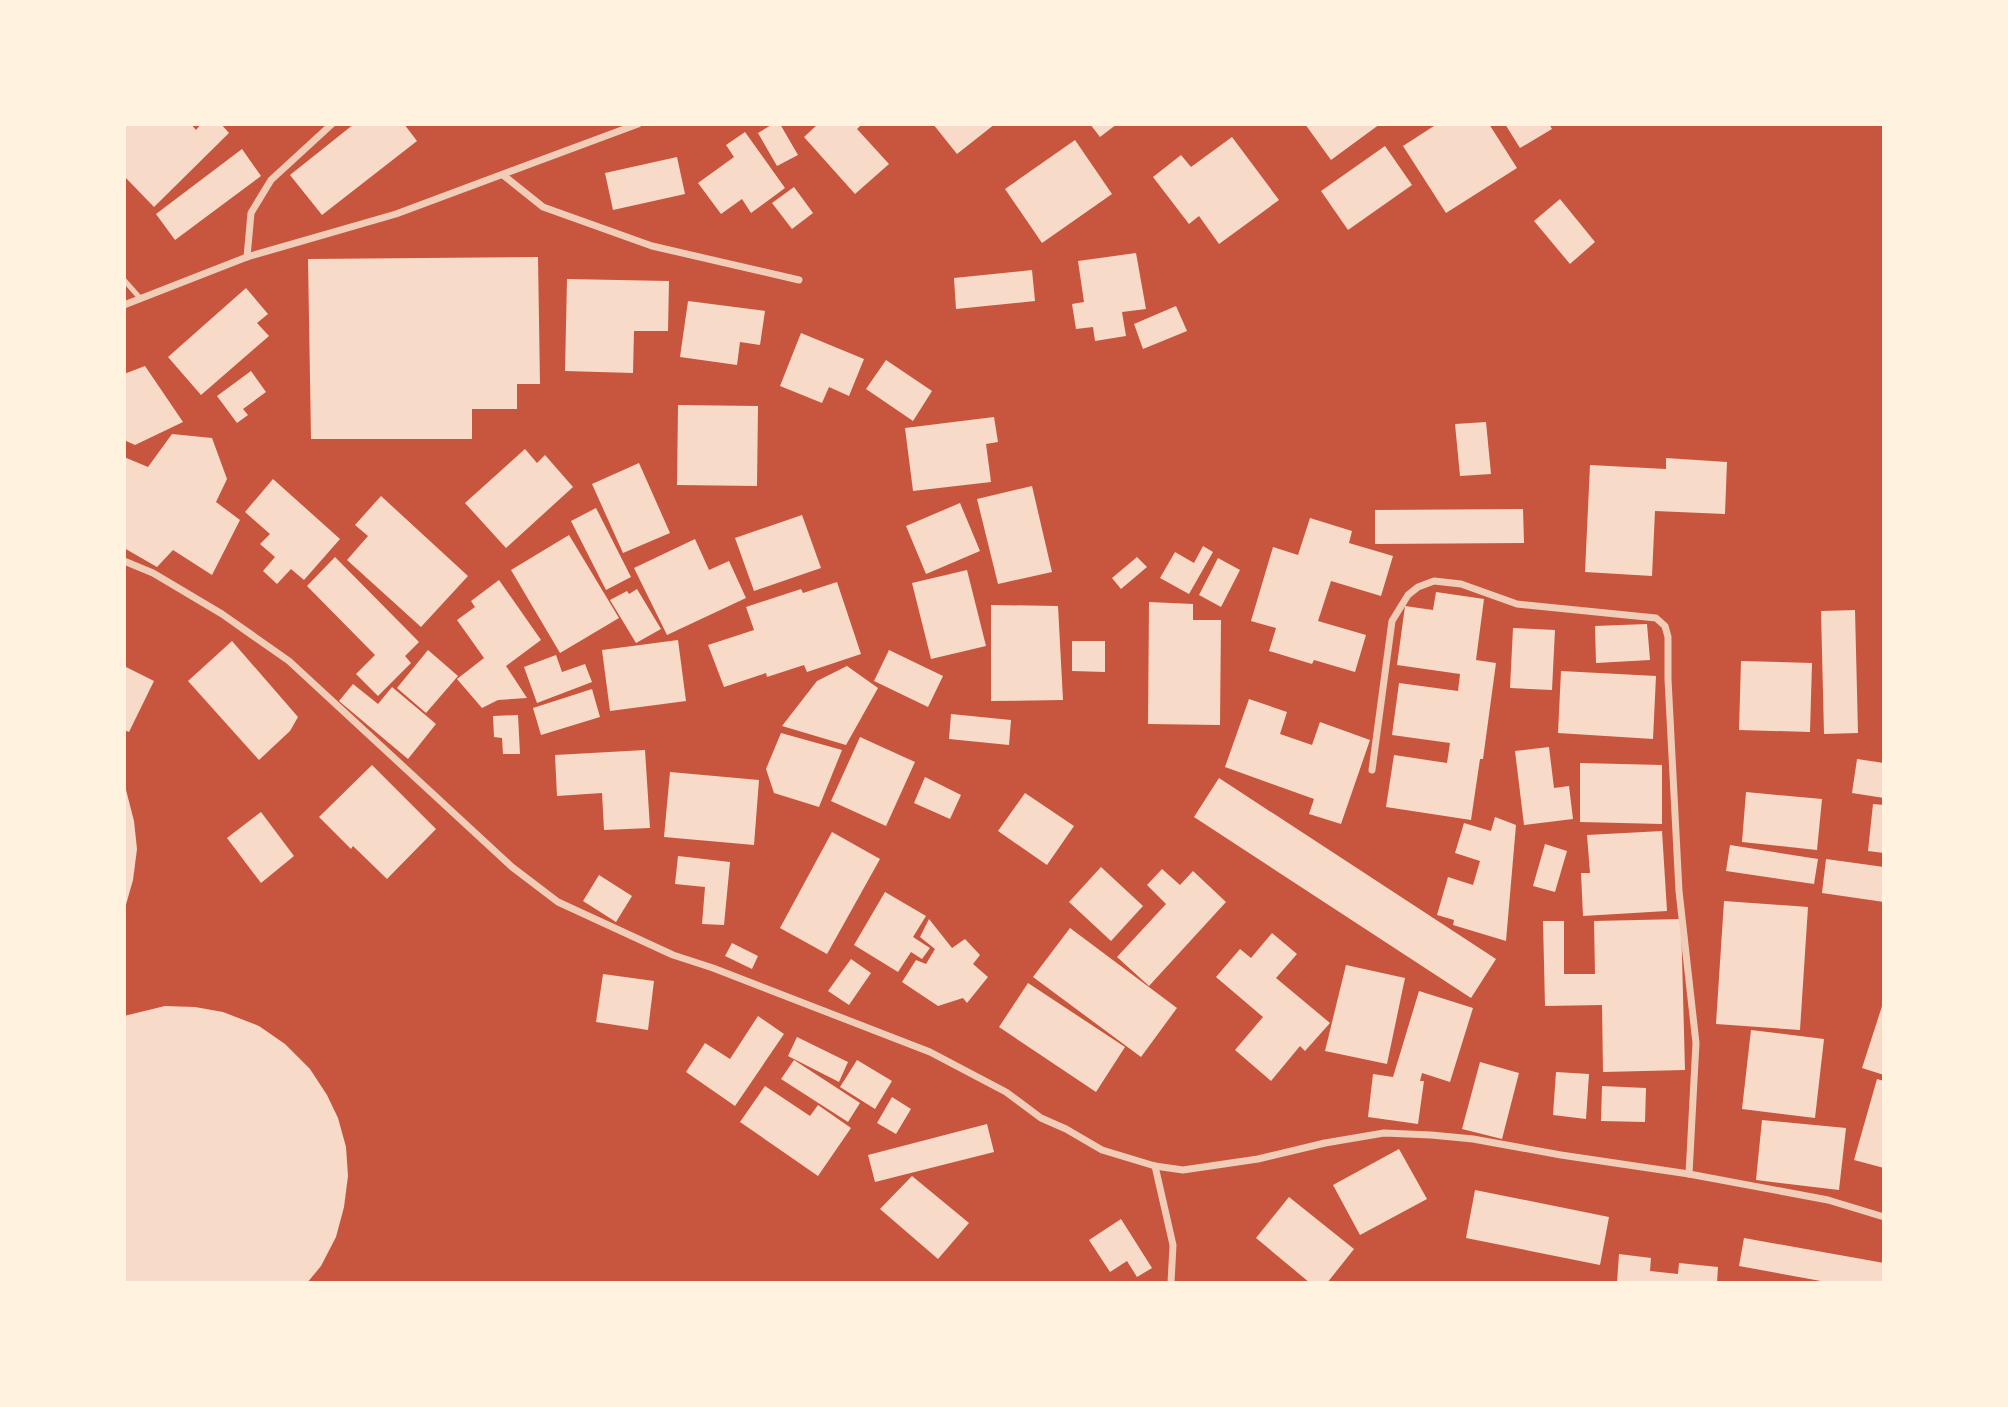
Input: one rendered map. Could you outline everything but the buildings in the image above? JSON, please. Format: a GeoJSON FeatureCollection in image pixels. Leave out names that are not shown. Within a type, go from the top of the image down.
{"type":"FeatureCollection","features":[{"type":"Feature","properties":{"kind":"street"},"geometry":{"type":"LineString","coordinates":[[247,257],[251,213],[271,180],[332,124]]}},
{"type":"Feature","properties":{"kind":"street"},"geometry":{"type":"LineString","coordinates":[[124,305],[247,257],[396,214],[638,124]]}},
{"type":"Feature","properties":{"kind":"street"},"geometry":{"type":"LineString","coordinates":[[503,175],[543,207],[652,246],[799,280]]}},
{"type":"Feature","properties":{"kind":"street"},"geometry":{"type":"LineString","coordinates":[[124,561],[153,573],[222,614],[289,661],[365,728],[512,867],[558,902],[673,955],[930,1052],[1006,1092],[1041,1118],[1102,1150],[1155,1166],[1183,1170],[1384,1133],[1473,1139],[1828,1200],[1884,1217]]}},
{"type":"Feature","properties":{"kind":"street"},"geometry":{"type":"LineString","coordinates":[[1372,770],[1392,621],[1408,594],[1418,587],[1434,582],[1461,584],[1517,604],[1656,618],[1665,626],[1668,637],[1679,891],[1696,1044],[1689,1174]]}},
{"type":"Feature","properties":{"kind":"street"},"geometry":{"type":"LineString","coordinates":[[1155,1166],[1173,1245],[1171,1283]]}},
{"type":"Feature","properties":{"kind":"lane"},"geometry":{"type":"LineString","coordinates":[[124,280],[140,298]]}}]}
